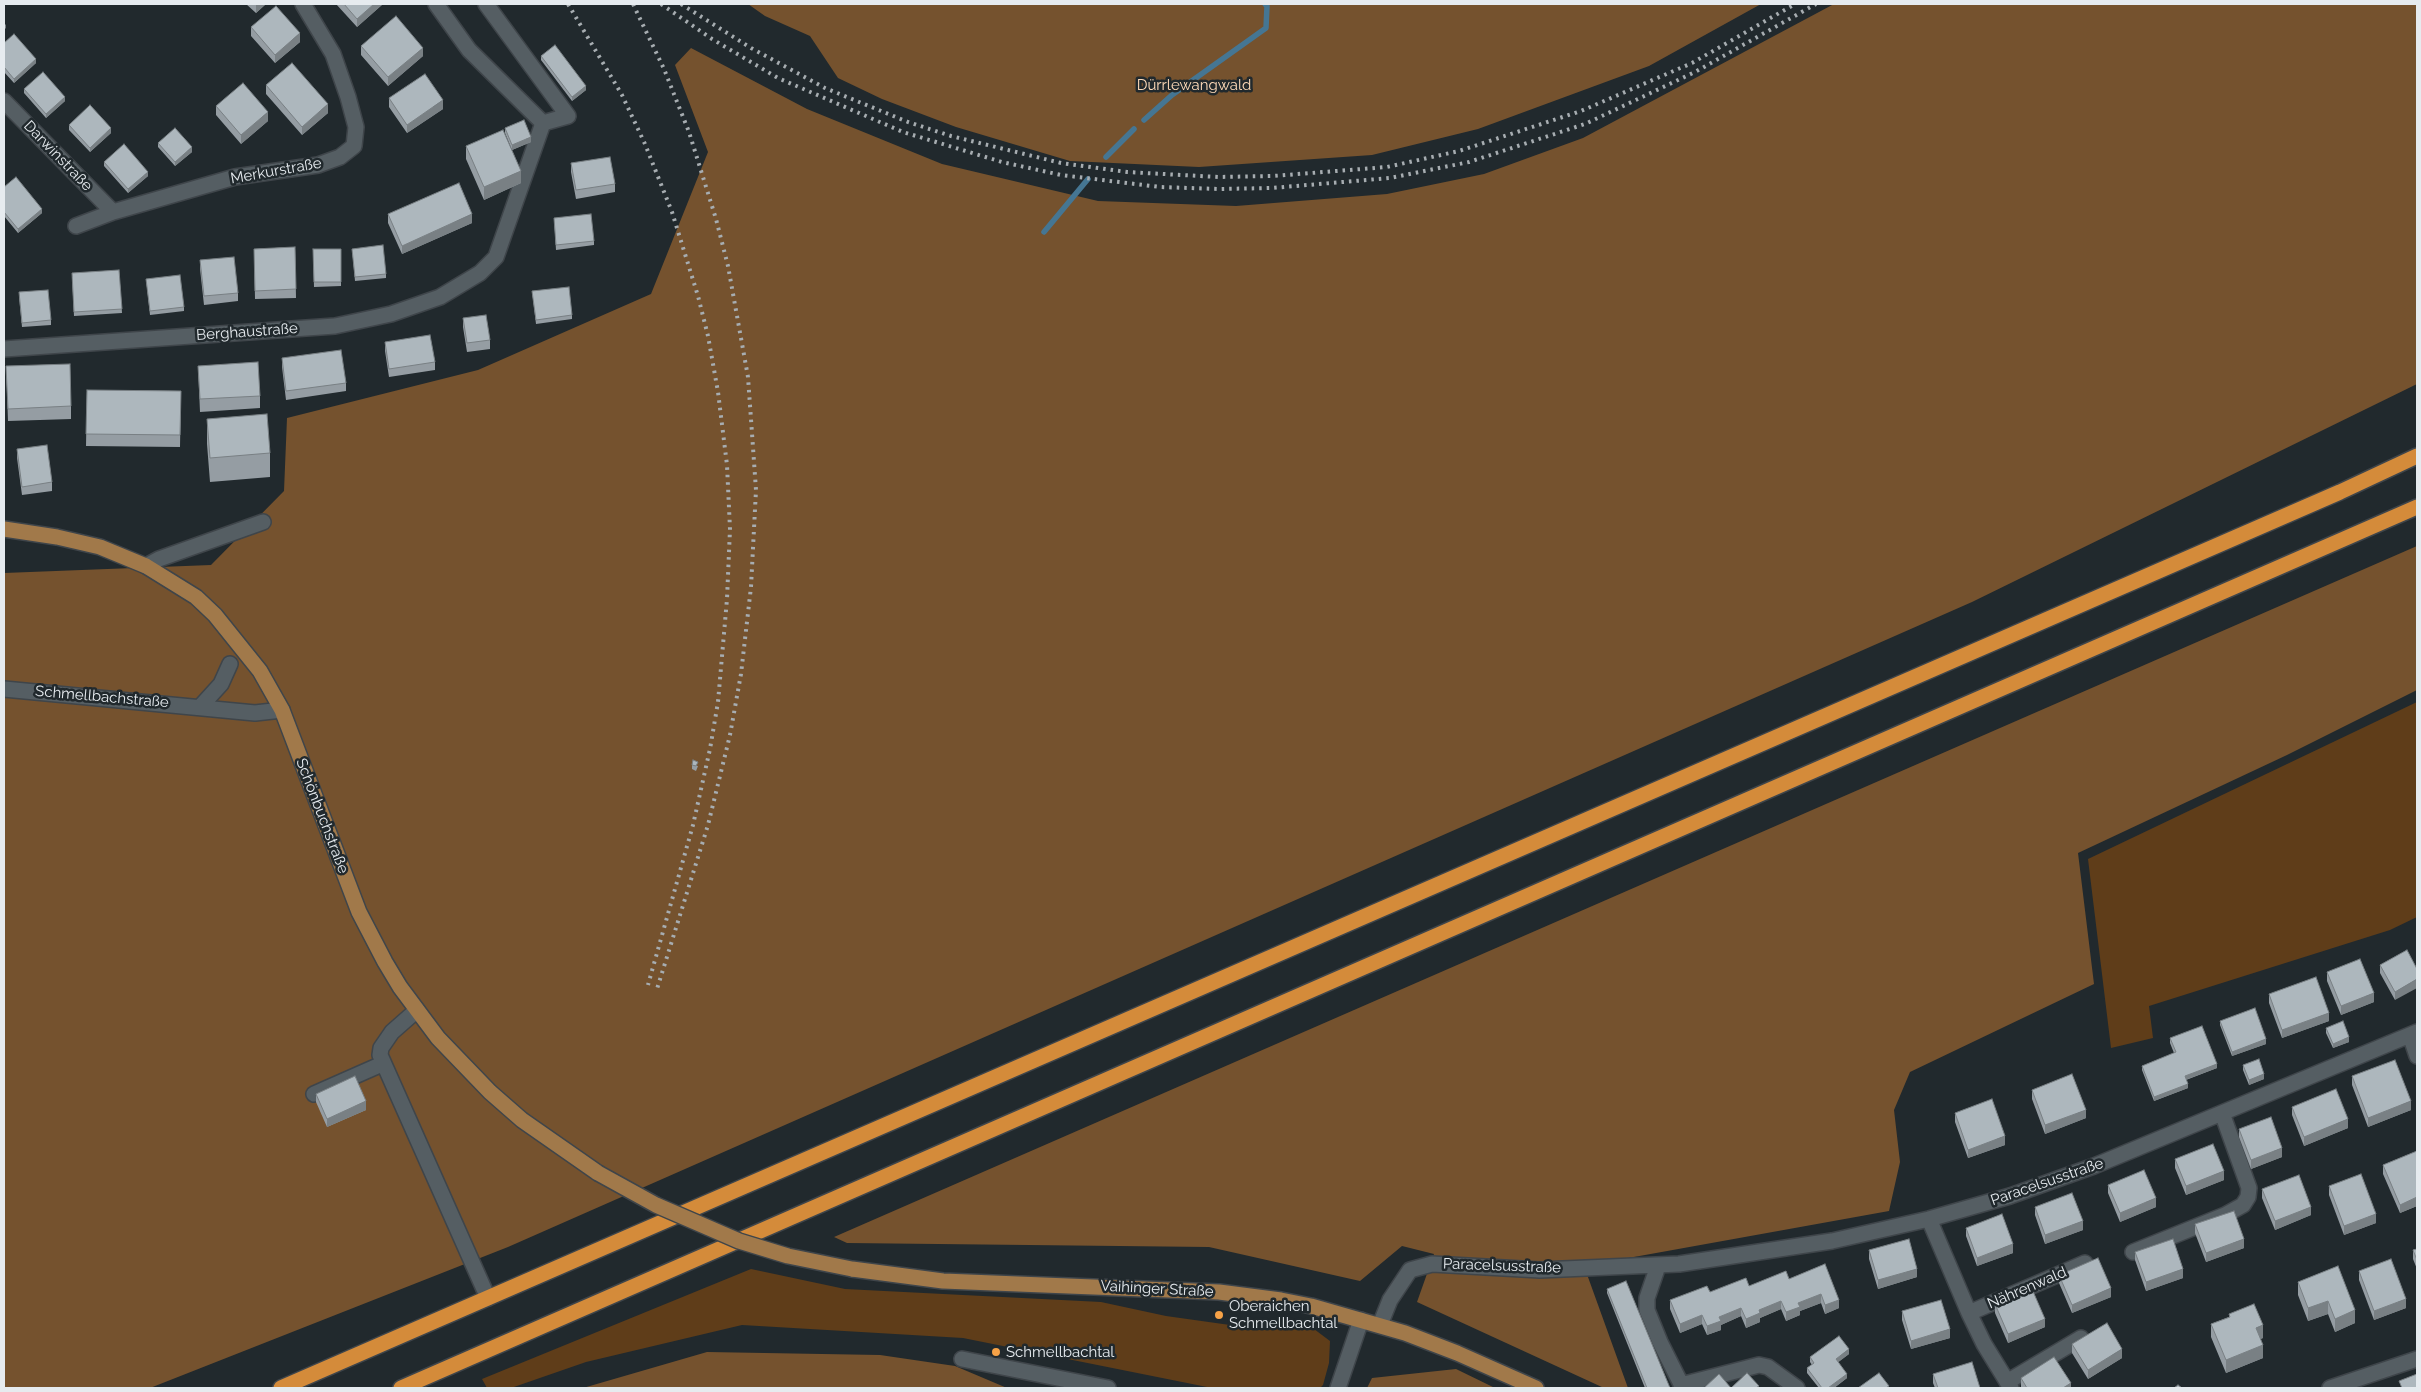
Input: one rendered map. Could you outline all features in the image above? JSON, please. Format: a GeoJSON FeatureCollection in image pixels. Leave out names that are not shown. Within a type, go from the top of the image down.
{"type":"FeatureCollection","features":[{"type":"Feature","properties":{"kind":"highway"},"geometry":{"type":"LineString","coordinates":[[281,1388],[2331,496],[2417,456]]}},
{"type":"Feature","properties":{"kind":"highway"},"geometry":{"type":"LineString","coordinates":[[401,1388],[2417,508]]}},
{"type":"Feature","properties":{"kind":"main road","name":"Schönbuchstraße"},"geometry":{"type":"LineString","coordinates":[[4,529],[57,537],[100,547],[146,566],[196,597],[215,615],[260,671],[282,710],[359,912],[385,962],[416,1010],[438,1038],[490,1092],[522,1120],[598,1173]]}},
{"type":"Feature","properties":{"kind":"main road","name":"Vaihinger Straße"},"geometry":{"type":"LineString","coordinates":[[598,1173],[656,1205],[721,1234],[788,1256],[852,1269],[943,1281],[1219,1292],[1303,1304],[1380,1325],[1457,1353],[1536,1388]]}},
{"type":"Feature","properties":{"kind":"street","name":"Merkurstraße"},"geometry":{"type":"LineString","coordinates":[[76,226],[113,212],[235,177],[318,165],[340,156],[354,146],[356,127],[333,54],[303,4]]}},
{"type":"Feature","properties":{"kind":"street"},"geometry":{"type":"LineString","coordinates":[[436,4],[469,50],[543,123],[568,116],[486,4]]}},
{"type":"Feature","properties":{"kind":"street","name":"Darwinstraße"},"geometry":{"type":"LineString","coordinates":[[4,101],[113,212]]}},
{"type":"Feature","properties":{"kind":"street","name":"Berghaustraße"},"geometry":{"type":"LineString","coordinates":[[4,349],[335,326],[391,314],[440,297],[480,273],[496,257],[543,123]]}},
{"type":"Feature","properties":{"kind":"street"},"geometry":{"type":"LineString","coordinates":[[146,566],[160,559],[263,522]]}},
{"type":"Feature","properties":{"kind":"street"},"geometry":{"type":"LineString","coordinates":[[201,706],[221,684],[230,664]]}},
{"type":"Feature","properties":{"kind":"street","name":"Schmellbachstraße"},"geometry":{"type":"LineString","coordinates":[[4,688],[201,706],[255,713],[282,710]]}},
{"type":"Feature","properties":{"kind":"street"},"geometry":{"type":"LineString","coordinates":[[416,1010],[385,1040],[380,1055],[382,1064],[488,1298]]}},
{"type":"Feature","properties":{"kind":"street"},"geometry":{"type":"LineString","coordinates":[[2414,1034],[2417,1056]]}},
{"type":"Feature","properties":{"kind":"street","name":"Paracelsusstraße"},"geometry":{"type":"LineString","coordinates":[[1380,1325],[1390,1300],[1410,1270],[1432,1264],[1540,1270],[1658,1266],[1746,1256],[1832,1241],[1929,1219],[2010,1196],[2094,1166],[2414,1034]]}},
{"type":"Feature","properties":{"kind":"street"},"geometry":{"type":"LineString","coordinates":[[314,1094],[382,1064]]}},
{"type":"Feature","properties":{"kind":"street"},"geometry":{"type":"LineString","coordinates":[[2133,1252],[2243,1205],[2248,1197],[2249,1188],[2222,1113]]}},
{"type":"Feature","properties":{"kind":"street","name":"Nährenwald"},"geometry":{"type":"LineString","coordinates":[[1929,1219],[1969,1313],[1984,1344],[2009,1385],[2081,1338]]}},
{"type":"Feature","properties":{"kind":"street","name":"Nährenwald"},"geometry":{"type":"LineString","coordinates":[[1969,1313],[2085,1263]]}},
{"type":"Feature","properties":{"kind":"street"},"geometry":{"type":"LineString","coordinates":[[1658,1266],[1647,1298],[1647,1310],[1660,1342],[1682,1386],[1759,1365],[1768,1367],[1797,1388]]}},
{"type":"Feature","properties":{"kind":"street"},"geometry":{"type":"LineString","coordinates":[[1338,1388],[1361,1320]]}},
{"type":"Feature","properties":{"kind":"street"},"geometry":{"type":"LineString","coordinates":[[962,1359],[1108,1388]]}},
{"type":"Feature","properties":{"kind":"street"},"geometry":{"type":"LineString","coordinates":[[2330,1388],[2417,1359]]}},
{"type":"Feature","properties":{"kind":"shaded area"},"geometry":{"type":"Polygon","coordinates":[[[2417,702],[2417,917],[2390,930],[2149,1006],[2153,1038],[2111,1048],[2088,859],[2417,702]]]}},
{"type":"Feature","properties":{"kind":"shaded area"},"geometry":{"type":"Polygon","coordinates":[[[751,1269],[845,1289],[1101,1302],[1166,1316],[1230,1325],[1310,1326],[1330,1341],[1329,1363],[1323,1385],[1320,1388],[1212,1388],[963,1338],[742,1325],[586,1362],[511,1388],[487,1388],[482,1379],[751,1269]]]}},
{"type":"Feature","properties":{"kind":"green space","name":"Dürrlewangwald"},"geometry":{"type":"Polygon","coordinates":[[[748,4],[1761,4],[1649,66],[1478,129],[1372,155],[1199,167],[1070,161],[956,127],[882,99],[838,78],[810,36],[765,16],[748,4]]]}},
{"type":"Feature","properties":{"kind":"green space"},"geometry":{"type":"Polygon","coordinates":[[[1834,4],[2417,4],[2417,384],[1972,602],[508,1247],[150,1388],[4,1388],[4,573],[211,565],[284,491],[287,418],[478,370],[651,294],[708,152],[675,65],[691,48],[807,109],[942,164],[1098,201],[1236,206],[1387,194],[1484,174],[1583,138],[1834,4]]]}},
{"type":"Feature","properties":{"kind":"green space"},"geometry":{"type":"Polygon","coordinates":[[[2417,546],[2417,690],[2287,755],[2078,853],[2094,984],[1910,1072],[1894,1110],[1900,1162],[1889,1211],[1584,1266],[1628,1388],[1604,1388],[1417,1302],[1434,1254],[1402,1246],[1360,1281],[1209,1247],[847,1243],[834,1237],[2417,546]]]}},
{"type":"Feature","properties":{"kind":"green space"},"geometry":{"type":"Polygon","coordinates":[[[707,1352],[880,1355],[955,1366],[1007,1388],[583,1388],[707,1352]]]}},
{"type":"Feature","properties":{"kind":"green space"},"geometry":{"type":"Polygon","coordinates":[[[1456,1369],[1495,1388],[1367,1388],[1372,1378],[1456,1369]]]}},
{"type":"Feature","properties":{"kind":"building"},"geometry":{"type":"Polygon","coordinates":[[[344,4],[374,4],[357,19],[344,4]]]}},
{"type":"Feature","properties":{"kind":"building"},"geometry":{"type":"Polygon","coordinates":[[[276,6],[300,33],[275,55],[251,27],[276,6]]]}},
{"type":"Feature","properties":{"kind":"building"},"geometry":{"type":"Polygon","coordinates":[[[396,16],[423,48],[388,77],[361,46],[396,16]]]}},
{"type":"Feature","properties":{"kind":"building"},"geometry":{"type":"Polygon","coordinates":[[[14,34],[36,59],[14,79],[4,67],[4,43],[14,34]]]}},
{"type":"Feature","properties":{"kind":"building"},"geometry":{"type":"Polygon","coordinates":[[[555,45],[586,86],[572,97],[541,56],[555,45]]]}},
{"type":"Feature","properties":{"kind":"building"},"geometry":{"type":"Polygon","coordinates":[[[292,63],[328,104],[302,127],[266,85],[292,63]]]}},
{"type":"Feature","properties":{"kind":"building"},"geometry":{"type":"Polygon","coordinates":[[[43,72],[65,97],[46,114],[24,89],[43,72]]]}},
{"type":"Feature","properties":{"kind":"building"},"geometry":{"type":"Polygon","coordinates":[[[425,74],[443,100],[407,125],[389,98],[425,74]]]}},
{"type":"Feature","properties":{"kind":"building"},"geometry":{"type":"Polygon","coordinates":[[[243,83],[268,112],[241,135],[216,106],[243,83]]]}},
{"type":"Feature","properties":{"kind":"building"},"geometry":{"type":"Polygon","coordinates":[[[90,105],[111,128],[90,148],[69,125],[90,105]]]}},
{"type":"Feature","properties":{"kind":"building"},"geometry":{"type":"Polygon","coordinates":[[[524,120],[531,137],[512,145],[505,128],[524,120]]]}},
{"type":"Feature","properties":{"kind":"building"},"geometry":{"type":"Polygon","coordinates":[[[175,128],[192,147],[175,162],[158,143],[175,128]]]}},
{"type":"Feature","properties":{"kind":"building"},"geometry":{"type":"Polygon","coordinates":[[[503,130],[521,171],[484,187],[466,146],[503,130]]]}},
{"type":"Feature","properties":{"kind":"building"},"geometry":{"type":"Polygon","coordinates":[[[124,144],[148,172],[128,189],[104,162],[124,144]]]}},
{"type":"Feature","properties":{"kind":"building"},"geometry":{"type":"Polygon","coordinates":[[[610,157],[615,184],[576,190],[571,163],[610,157]]]}},
{"type":"Feature","properties":{"kind":"building"},"geometry":{"type":"Polygon","coordinates":[[[16,177],[42,209],[18,229],[4,212],[4,187],[16,177]]]}},
{"type":"Feature","properties":{"kind":"building"},"geometry":{"type":"Polygon","coordinates":[[[459,183],[472,214],[402,246],[388,214],[459,183]]]}},
{"type":"Feature","properties":{"kind":"building"},"geometry":{"type":"Polygon","coordinates":[[[591,214],[594,241],[556,245],[554,218],[591,214]]]}},
{"type":"Feature","properties":{"kind":"building"},"geometry":{"type":"Polygon","coordinates":[[[383,245],[386,274],[355,277],[352,249],[383,245]]]}},
{"type":"Feature","properties":{"kind":"building"},"geometry":{"type":"Polygon","coordinates":[[[295,247],[296,289],[255,291],[254,249],[295,247]]]}},
{"type":"Feature","properties":{"kind":"building"},"geometry":{"type":"Polygon","coordinates":[[[313,249],[341,249],[341,282],[314,282],[313,249]]]}},
{"type":"Feature","properties":{"kind":"building"},"geometry":{"type":"Polygon","coordinates":[[[234,257],[238,293],[204,296],[200,260],[234,257]]]}},
{"type":"Feature","properties":{"kind":"building"},"geometry":{"type":"Polygon","coordinates":[[[119,270],[122,309],[74,312],[72,273],[119,270]]]}},
{"type":"Feature","properties":{"kind":"building"},"geometry":{"type":"Polygon","coordinates":[[[180,275],[184,307],[150,311],[146,279],[180,275]]]}},
{"type":"Feature","properties":{"kind":"building"},"geometry":{"type":"Polygon","coordinates":[[[569,287],[572,315],[536,320],[532,291],[569,287]]]}},
{"type":"Feature","properties":{"kind":"building"},"geometry":{"type":"Polygon","coordinates":[[[48,290],[51,320],[22,323],[19,292],[48,290]]]}},
{"type":"Feature","properties":{"kind":"building"},"geometry":{"type":"Polygon","coordinates":[[[486,315],[490,340],[467,343],[463,318],[486,315]]]}},
{"type":"Feature","properties":{"kind":"building"},"geometry":{"type":"Polygon","coordinates":[[[430,335],[435,362],[389,369],[385,342],[430,335]]]}},
{"type":"Feature","properties":{"kind":"building"},"geometry":{"type":"Polygon","coordinates":[[[341,350],[346,383],[286,391],[282,358],[341,350]]]}},
{"type":"Feature","properties":{"kind":"building"},"geometry":{"type":"Polygon","coordinates":[[[258,362],[260,396],[200,399],[198,366],[258,362]]]}},
{"type":"Feature","properties":{"kind":"building"},"geometry":{"type":"Polygon","coordinates":[[[70,364],[71,406],[8,409],[6,366],[70,364]]]}},
{"type":"Feature","properties":{"kind":"building"},"geometry":{"type":"Polygon","coordinates":[[[87,390],[181,391],[180,435],[86,434],[87,390]]]}},
{"type":"Feature","properties":{"kind":"building"},"geometry":{"type":"Polygon","coordinates":[[[267,414],[270,453],[210,458],[207,419],[267,414]]]}},
{"type":"Feature","properties":{"kind":"building"},"geometry":{"type":"Polygon","coordinates":[[[47,445],[52,482],[22,487],[17,449],[47,445]]]}},
{"type":"Feature","properties":{"kind":"building"},"geometry":{"type":"Polygon","coordinates":[[[693,760],[698,762],[696,766],[692,765],[693,760]]]}},
{"type":"Feature","properties":{"kind":"building"},"geometry":{"type":"Polygon","coordinates":[[[2407,950],[2417,969],[2417,979],[2395,992],[2380,965],[2407,950]]]}},
{"type":"Feature","properties":{"kind":"building"},"geometry":{"type":"Polygon","coordinates":[[[2360,959],[2374,993],[2341,1006],[2327,972],[2360,959]]]}},
{"type":"Feature","properties":{"kind":"building"},"geometry":{"type":"Polygon","coordinates":[[[2316,977],[2329,1013],[2282,1030],[2269,994],[2316,977]]]}},
{"type":"Feature","properties":{"kind":"building"},"geometry":{"type":"Polygon","coordinates":[[[2255,1008],[2266,1039],[2232,1052],[2220,1021],[2255,1008]]]}},
{"type":"Feature","properties":{"kind":"building"},"geometry":{"type":"Polygon","coordinates":[[[2343,1021],[2349,1037],[2333,1044],[2326,1028],[2343,1021]]]}},
{"type":"Feature","properties":{"kind":"building"},"geometry":{"type":"Polygon","coordinates":[[[2202,1026],[2217,1064],[2185,1076],[2188,1084],[2154,1097],[2142,1066],[2176,1052],[2170,1038],[2202,1026]]]}},
{"type":"Feature","properties":{"kind":"building"},"geometry":{"type":"Polygon","coordinates":[[[2259,1059],[2264,1074],[2249,1080],[2243,1065],[2259,1059]]]}},
{"type":"Feature","properties":{"kind":"building"},"geometry":{"type":"Polygon","coordinates":[[[2395,1060],[2411,1101],[2368,1118],[2352,1076],[2395,1060]]]}},
{"type":"Feature","properties":{"kind":"building"},"geometry":{"type":"Polygon","coordinates":[[[2072,1074],[2086,1110],[2045,1125],[2032,1090],[2072,1074]]]}},
{"type":"Feature","properties":{"kind":"building"},"geometry":{"type":"Polygon","coordinates":[[[355,1076],[366,1101],[327,1119],[316,1094],[355,1076]]]}},
{"type":"Feature","properties":{"kind":"building"},"geometry":{"type":"Polygon","coordinates":[[[2336,1089],[2348,1119],[2304,1137],[2292,1107],[2336,1089]]]}},
{"type":"Feature","properties":{"kind":"building"},"geometry":{"type":"Polygon","coordinates":[[[1992,1099],[2005,1136],[1968,1150],[1955,1113],[1992,1099]]]}},
{"type":"Feature","properties":{"kind":"building"},"geometry":{"type":"Polygon","coordinates":[[[2271,1117],[2282,1148],[2251,1160],[2239,1129],[2271,1117]]]}},
{"type":"Feature","properties":{"kind":"building"},"geometry":{"type":"Polygon","coordinates":[[[2213,1144],[2224,1171],[2186,1186],[2175,1159],[2213,1144]]]}},
{"type":"Feature","properties":{"kind":"building"},"geometry":{"type":"Polygon","coordinates":[[[2417,1151],[2417,1197],[2400,1205],[2383,1165],[2417,1151]]]}},
{"type":"Feature","properties":{"kind":"building"},"geometry":{"type":"Polygon","coordinates":[[[2144,1170],[2156,1198],[2120,1213],[2108,1185],[2144,1170]]]}},
{"type":"Feature","properties":{"kind":"building"},"geometry":{"type":"Polygon","coordinates":[[[2361,1174],[2376,1214],[2344,1226],[2329,1186],[2361,1174]]]}},
{"type":"Feature","properties":{"kind":"building"},"geometry":{"type":"Polygon","coordinates":[[[2299,1175],[2311,1207],[2275,1221],[2262,1189],[2299,1175]]]}},
{"type":"Feature","properties":{"kind":"building"},"geometry":{"type":"Polygon","coordinates":[[[2072,1193],[2083,1221],[2045,1235],[2035,1207],[2072,1193]]]}},
{"type":"Feature","properties":{"kind":"building"},"geometry":{"type":"Polygon","coordinates":[[[2234,1211],[2244,1239],[2206,1253],[2195,1224],[2234,1211]]]}},
{"type":"Feature","properties":{"kind":"building"},"geometry":{"type":"Polygon","coordinates":[[[2002,1214],[2013,1244],[1977,1258],[1966,1228],[2002,1214]]]}},
{"type":"Feature","properties":{"kind":"building"},"geometry":{"type":"Polygon","coordinates":[[[1909,1239],[1917,1269],[1878,1280],[1869,1250],[1909,1239]]]}},
{"type":"Feature","properties":{"kind":"building"},"geometry":{"type":"Polygon","coordinates":[[[2173,1239],[2183,1269],[2146,1282],[2135,1252],[2173,1239]]]}},
{"type":"Feature","properties":{"kind":"building"},"geometry":{"type":"Polygon","coordinates":[[[2417,1249],[2417,1260],[2413,1250],[2417,1249]]]}},
{"type":"Feature","properties":{"kind":"building"},"geometry":{"type":"Polygon","coordinates":[[[2098,1258],[2111,1288],[2072,1305],[2059,1275],[2098,1258]]]}},
{"type":"Feature","properties":{"kind":"building"},"geometry":{"type":"Polygon","coordinates":[[[2391,1259],[2406,1299],[2374,1311],[2359,1271],[2391,1259]]]}},
{"type":"Feature","properties":{"kind":"building"},"geometry":{"type":"Polygon","coordinates":[[[1825,1264],[1839,1300],[1825,1305],[1821,1294],[1798,1303],[1800,1307],[1786,1312],[1781,1301],[1759,1310],[1760,1313],[1746,1319],[1741,1308],[1719,1317],[1721,1321],[1707,1326],[1702,1315],[1680,1324],[1670,1300],[1707,1286],[1710,1292],[1746,1278],[1749,1286],[1786,1271],[1789,1279],[1825,1264]]]}},
{"type":"Feature","properties":{"kind":"building"},"geometry":{"type":"Polygon","coordinates":[[[2338,1266],[2355,1310],[2335,1319],[2328,1301],[2308,1308],[2298,1282],[2338,1266]]]}},
{"type":"Feature","properties":{"kind":"building"},"geometry":{"type":"Polygon","coordinates":[[[1626,1281],[1670,1388],[1647,1388],[1607,1289],[1626,1281]]]}},
{"type":"Feature","properties":{"kind":"building"},"geometry":{"type":"Polygon","coordinates":[[[2032,1289],[2045,1319],[2008,1334],[1995,1304],[2032,1289]]]}},
{"type":"Feature","properties":{"kind":"building"},"geometry":{"type":"Polygon","coordinates":[[[1941,1300],[1950,1329],[1911,1341],[1902,1311],[1941,1300]]]}},
{"type":"Feature","properties":{"kind":"building"},"geometry":{"type":"Polygon","coordinates":[[[2254,1304],[2263,1325],[2256,1328],[2263,1345],[2226,1360],[2211,1324],[2230,1317],[2229,1314],[2254,1304]]]}},
{"type":"Feature","properties":{"kind":"building"},"geometry":{"type":"Polygon","coordinates":[[[2107,1323],[2122,1349],[2088,1370],[2072,1344],[2107,1323]]]}},
{"type":"Feature","properties":{"kind":"building"},"geometry":{"type":"Polygon","coordinates":[[[1839,1336],[1849,1349],[1836,1359],[1847,1374],[1828,1388],[1822,1388],[1807,1368],[1814,1363],[1810,1357],[1839,1336]]]}},
{"type":"Feature","properties":{"kind":"building"},"geometry":{"type":"Polygon","coordinates":[[[2054,1357],[2071,1383],[2063,1388],[2027,1388],[2021,1378],[2054,1357]]]}},
{"type":"Feature","properties":{"kind":"building"},"geometry":{"type":"Polygon","coordinates":[[[1972,1362],[1980,1388],[1938,1388],[1933,1374],[1972,1362]]]}},
{"type":"Feature","properties":{"kind":"building"},"geometry":{"type":"Polygon","coordinates":[[[1747,1373],[1759,1386],[1756,1388],[1731,1388],[1747,1373]]]}},
{"type":"Feature","properties":{"kind":"building"},"geometry":{"type":"Polygon","coordinates":[[[1879,1373],[1889,1386],[1886,1388],[1858,1388],[1879,1373]]]}},
{"type":"Feature","properties":{"kind":"building"},"geometry":{"type":"Polygon","coordinates":[[[1719,1374],[1731,1388],[1704,1388],[1719,1374]]]}},
{"type":"Feature","properties":{"kind":"building"},"geometry":{"type":"Polygon","coordinates":[[[2417,1374],[2417,1388],[2402,1388],[2399,1381],[2417,1374]]]}},
{"type":"Feature","properties":{"kind":"waterway"},"geometry":{"type":"LineString","coordinates":[[1144,120],[1172,95],[1266,28],[1267,6],[1265,4]]}},
{"type":"Feature","properties":{"kind":"waterway"},"geometry":{"type":"LineString","coordinates":[[1106,157],[1134,129]]}},
{"type":"Feature","properties":{"kind":"waterway"},"geometry":{"type":"LineString","coordinates":[[1044,232],[1088,179]]}},
{"type":"Feature","properties":{"kind":"railway"},"geometry":{"type":"LineString","coordinates":[[568,4],[622,95],[645,144],[672,212],[698,296],[708,336],[718,392],[727,465],[730,529],[727,599],[718,702],[710,749],[693,825],[648,985]]}},
{"type":"Feature","properties":{"kind":"railway"},"geometry":{"type":"LineString","coordinates":[[633,4],[664,69],[689,132],[716,219],[728,266],[748,377],[756,490],[751,587],[741,674],[730,735],[708,825],[657,989]]}},
{"type":"Feature","properties":{"kind":"railway"},"geometry":{"type":"LineString","coordinates":[[661,4],[712,39],[778,78],[903,132],[1002,162],[1061,175],[1160,187],[1218,189],[1272,188],[1390,178],[1469,162],[1585,124],[1695,72],[1816,4]]}},
{"type":"Feature","properties":{"kind":"railway"},"geometry":{"type":"LineString","coordinates":[[681,4],[751,48],[825,88],[908,122],[951,136],[1061,163],[1127,172],[1218,177],[1273,176],[1387,167],[1459,151],[1581,111],[1692,63],[1795,4]]}},
{"type":"Feature","properties":{"kind":"place","name":"Oberaichen Schmellbachtal"},"geometry":{"type":"Point","coordinates":[1219,1315]}},
{"type":"Feature","properties":{"kind":"place","name":"Schmellbachtal"},"geometry":{"type":"Point","coordinates":[996,1352]}}]}
